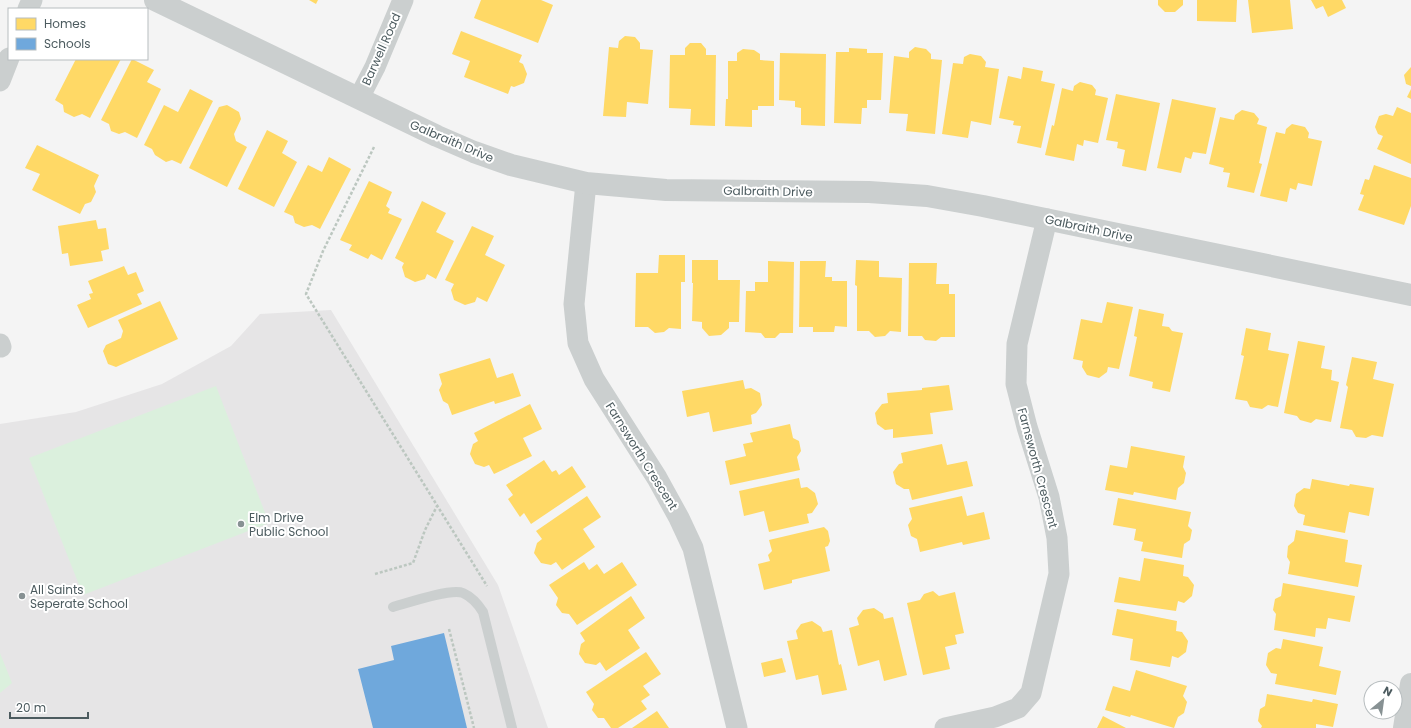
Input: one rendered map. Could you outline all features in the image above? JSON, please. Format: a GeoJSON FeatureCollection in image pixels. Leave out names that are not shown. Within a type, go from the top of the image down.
{"type":"FeatureCollection","features":[{"type":"Feature","properties":{"kind":"street","name":"Galbraith Drive"},"geometry":{"type":"LineString","coordinates":[[155,0],[437,136],[474,152],[511,164],[586,183],[666,190],[870,192],[920,196],[983,206],[1411,295]]}},
{"type":"Feature","properties":{"kind":"street","name":"Barwell Road"},"geometry":{"type":"LineString","coordinates":[[359,98],[375,67],[403,0]]}},
{"type":"Feature","properties":{"kind":"street"},"geometry":{"type":"LineString","coordinates":[[0,81],[8,60]]}},
{"type":"Feature","properties":{"kind":"street","name":"Farnsworth Crescent"},"geometry":{"type":"LineString","coordinates":[[586,183],[574,304],[578,343],[594,379],[657,478],[679,518],[693,548],[737,728]]}},
{"type":"Feature","properties":{"kind":"street","name":"Farnsworth Crescent"},"geometry":{"type":"LineString","coordinates":[[945,728],[995,717],[1018,708],[1031,693],[1059,574],[1057,538],[1049,498],[1027,427],[1016,384],[1016,344],[1047,219]]}},
{"type":"Feature","properties":{"kind":"street"},"geometry":{"type":"LineString","coordinates":[[1404,728],[1411,684]]}},
{"type":"Feature","properties":{"kind":"lane"},"geometry":{"type":"LineString","coordinates":[[393,606],[444,593],[462,592],[475,601],[483,612],[512,728]]}},
{"type":"Feature","properties":{"kind":"path"},"geometry":{"type":"LineString","coordinates":[[374,147],[323,251],[306,294],[487,586],[483,612]]}},
{"type":"Feature","properties":{"kind":"path"},"geometry":{"type":"LineString","coordinates":[[375,574],[413,563],[425,530],[437,506]]}},
{"type":"Feature","properties":{"kind":"path"},"geometry":{"type":"LineString","coordinates":[[449,629],[474,728]]}},
{"type":"Feature","properties":{"kind":"shaded area","name":"Elm Drive Public School"},"geometry":{"type":"Polygon","coordinates":[[[331,310],[498,585],[548,728],[0,728],[0,424],[76,412],[162,384],[231,346],[260,314],[331,310]]]}},
{"type":"Feature","properties":{"kind":"green space"},"geometry":{"type":"Polygon","coordinates":[[[216,386],[269,523],[83,595],[29,458],[216,386]]]}},
{"type":"Feature","properties":{"kind":"green space"},"geometry":{"type":"Polygon","coordinates":[[[0,653],[12,683],[0,693],[0,653]]]}},
{"type":"Feature","properties":{"kind":"building: Homes"},"geometry":{"type":"Polygon","coordinates":[[[309,0],[318,0],[316,4],[309,0]]]}},
{"type":"Feature","properties":{"kind":"building: Homes"},"geometry":{"type":"Polygon","coordinates":[[[481,0],[541,0],[553,5],[538,43],[474,18],[481,0]]]}},
{"type":"Feature","properties":{"kind":"building: Homes"},"geometry":{"type":"Polygon","coordinates":[[[1158,0],[1183,0],[1183,5],[1175,12],[1165,12],[1158,5],[1158,0]]]}},
{"type":"Feature","properties":{"kind":"building: Homes"},"geometry":{"type":"Polygon","coordinates":[[[1197,0],[1237,0],[1236,22],[1197,21],[1197,0]]]}},
{"type":"Feature","properties":{"kind":"building: Homes"},"geometry":{"type":"Polygon","coordinates":[[[1248,0],[1290,0],[1293,29],[1252,33],[1248,0]]]}},
{"type":"Feature","properties":{"kind":"building: Homes"},"geometry":{"type":"Polygon","coordinates":[[[1311,0],[1342,0],[1346,8],[1328,17],[1323,6],[1316,9],[1311,0]]]}},
{"type":"Feature","properties":{"kind":"building: Homes"},"geometry":{"type":"Polygon","coordinates":[[[461,31],[522,55],[519,62],[523,64],[527,74],[524,83],[514,87],[511,86],[508,94],[464,77],[470,61],[452,54],[461,31]]]}},
{"type":"Feature","properties":{"kind":"building: Homes"},"geometry":{"type":"Polygon","coordinates":[[[625,36],[635,37],[640,43],[640,49],[653,50],[648,104],[627,102],[626,117],[603,116],[609,47],[618,48],[619,41],[625,36]]]}},
{"type":"Feature","properties":{"kind":"building: Homes"},"geometry":{"type":"Polygon","coordinates":[[[690,43],[701,43],[706,49],[706,55],[716,55],[715,126],[690,125],[691,109],[669,108],[670,55],[685,55],[685,48],[690,43]]]}},
{"type":"Feature","properties":{"kind":"building: Homes"},"geometry":{"type":"Polygon","coordinates":[[[915,47],[926,49],[931,54],[931,59],[942,60],[935,134],[906,131],[908,114],[889,113],[894,56],[909,58],[909,52],[915,47]]]}},
{"type":"Feature","properties":{"kind":"building: Homes"},"geometry":{"type":"Polygon","coordinates":[[[849,48],[867,49],[867,53],[883,53],[881,100],[867,100],[867,108],[862,108],[861,124],[834,123],[836,52],[849,52],[849,48]]]}},
{"type":"Feature","properties":{"kind":"building: Homes"},"geometry":{"type":"Polygon","coordinates":[[[743,49],[754,50],[760,54],[760,60],[774,61],[774,106],[758,106],[758,110],[752,110],[752,127],[725,126],[726,99],[728,99],[728,61],[737,61],[737,53],[743,49]]]}},
{"type":"Feature","properties":{"kind":"building: Homes"},"geometry":{"type":"Polygon","coordinates":[[[780,53],[826,54],[825,126],[801,125],[801,108],[795,107],[795,101],[779,100],[780,53]]]}},
{"type":"Feature","properties":{"kind":"building: Homes"},"geometry":{"type":"Polygon","coordinates":[[[970,54],[981,56],[986,62],[985,67],[999,69],[991,125],[971,121],[968,138],[942,134],[953,63],[963,64],[964,57],[970,54]]]}},
{"type":"Feature","properties":{"kind":"building: Homes"},"geometry":{"type":"Polygon","coordinates":[[[75,60],[120,60],[90,118],[82,114],[74,117],[64,112],[63,105],[55,100],[75,60]]]}},
{"type":"Feature","properties":{"kind":"building: Homes"},"geometry":{"type":"Polygon","coordinates":[[[131,60],[154,70],[147,82],[161,89],[137,138],[125,132],[119,134],[111,131],[109,124],[101,120],[131,60]]]}},
{"type":"Feature","properties":{"kind":"building: Homes"},"geometry":{"type":"Polygon","coordinates":[[[1023,67],[1043,71],[1041,81],[1055,84],[1041,148],[1017,143],[1021,126],[1013,125],[1014,121],[999,118],[1008,76],[1021,79],[1023,67]]]}},
{"type":"Feature","properties":{"kind":"building: Homes"},"geometry":{"type":"Polygon","coordinates":[[[1411,67],[1411,86],[1406,84],[1404,75],[1411,67]]]}},
{"type":"Feature","properties":{"kind":"building: Homes"},"geometry":{"type":"Polygon","coordinates":[[[1080,82],[1092,85],[1096,90],[1095,95],[1108,98],[1098,143],[1084,140],[1083,146],[1077,144],[1074,161],[1045,155],[1052,125],[1054,126],[1062,88],[1073,91],[1074,86],[1080,82]]]}},
{"type":"Feature","properties":{"kind":"building: Homes"},"geometry":{"type":"Polygon","coordinates":[[[190,89],[213,101],[181,164],[172,160],[166,162],[155,155],[152,149],[144,145],[164,105],[178,112],[190,89]]]}},
{"type":"Feature","properties":{"kind":"building: Homes"},"geometry":{"type":"Polygon","coordinates":[[[1411,89],[1411,99],[1407,97],[1411,89]]]}},
{"type":"Feature","properties":{"kind":"building: Homes"},"geometry":{"type":"Polygon","coordinates":[[[1116,94],[1160,103],[1146,171],[1122,166],[1125,150],[1117,148],[1118,142],[1106,140],[1116,94]]]}},
{"type":"Feature","properties":{"kind":"building: Homes"},"geometry":{"type":"Polygon","coordinates":[[[1172,99],[1216,108],[1206,154],[1193,152],[1191,159],[1185,157],[1181,173],[1157,168],[1172,99]]]}},
{"type":"Feature","properties":{"kind":"building: Homes"},"geometry":{"type":"Polygon","coordinates":[[[227,105],[239,112],[241,119],[234,134],[236,141],[247,147],[227,187],[189,168],[219,107],[227,105]]]}},
{"type":"Feature","properties":{"kind":"building: Homes"},"geometry":{"type":"Polygon","coordinates":[[[1397,107],[1411,113],[1411,164],[1377,149],[1383,136],[1378,134],[1375,127],[1379,116],[1386,114],[1393,116],[1397,107]]]}},
{"type":"Feature","properties":{"kind":"building: Homes"},"geometry":{"type":"Polygon","coordinates":[[[1242,110],[1254,113],[1259,119],[1257,124],[1267,127],[1259,163],[1262,164],[1254,193],[1227,187],[1230,173],[1223,172],[1224,168],[1209,164],[1220,117],[1234,120],[1235,115],[1242,110]]]}},
{"type":"Feature","properties":{"kind":"building: Homes"},"geometry":{"type":"Polygon","coordinates":[[[1292,124],[1305,127],[1309,133],[1308,138],[1322,141],[1312,186],[1298,183],[1296,190],[1290,188],[1287,202],[1260,196],[1276,132],[1285,134],[1286,129],[1292,124]]]}},
{"type":"Feature","properties":{"kind":"building: Homes"},"geometry":{"type":"Polygon","coordinates":[[[267,130],[288,141],[282,153],[297,162],[274,207],[238,189],[267,130]]]}},
{"type":"Feature","properties":{"kind":"building: Homes"},"geometry":{"type":"Polygon","coordinates":[[[37,145],[99,175],[94,186],[96,192],[91,202],[85,204],[80,214],[32,190],[40,174],[25,168],[37,145]]]}},
{"type":"Feature","properties":{"kind":"building: Homes"},"geometry":{"type":"Polygon","coordinates":[[[329,157],[351,169],[320,229],[312,225],[304,227],[295,223],[293,216],[284,212],[308,165],[322,172],[329,157]]]}},
{"type":"Feature","properties":{"kind":"building: Homes"},"geometry":{"type":"Polygon","coordinates":[[[1374,165],[1411,178],[1411,206],[1404,225],[1358,210],[1364,195],[1360,194],[1365,179],[1369,180],[1374,165]]]}},
{"type":"Feature","properties":{"kind":"building: Homes"},"geometry":{"type":"Polygon","coordinates":[[[369,181],[392,192],[386,206],[390,209],[388,213],[402,219],[382,260],[371,254],[368,259],[349,250],[352,245],[340,240],[369,181]]]}},
{"type":"Feature","properties":{"kind":"building: Homes"},"geometry":{"type":"Polygon","coordinates":[[[422,201],[446,213],[436,232],[454,241],[436,279],[427,274],[425,279],[415,282],[405,277],[402,267],[404,263],[395,258],[422,201]]]}},
{"type":"Feature","properties":{"kind":"building: Homes"},"geometry":{"type":"Polygon","coordinates":[[[96,220],[98,229],[106,228],[109,249],[101,251],[103,261],[70,266],[68,253],[62,254],[58,226],[96,220]]]}},
{"type":"Feature","properties":{"kind":"building: Homes"},"geometry":{"type":"Polygon","coordinates":[[[472,226],[494,236],[485,255],[505,265],[487,302],[477,297],[475,302],[465,305],[454,300],[451,290],[454,284],[445,280],[472,226]]]}},
{"type":"Feature","properties":{"kind":"building: Homes"},"geometry":{"type":"Polygon","coordinates":[[[659,255],[685,255],[685,282],[681,282],[681,329],[669,328],[664,332],[655,333],[648,327],[635,327],[636,273],[658,273],[659,255]]]}},
{"type":"Feature","properties":{"kind":"building: Homes"},"geometry":{"type":"Polygon","coordinates":[[[692,260],[718,260],[718,280],[740,280],[739,322],[729,322],[729,328],[721,335],[709,336],[702,328],[702,322],[692,321],[692,260]]]}},
{"type":"Feature","properties":{"kind":"building: Homes"},"geometry":{"type":"Polygon","coordinates":[[[856,260],[879,261],[879,277],[902,278],[901,332],[890,331],[885,336],[875,337],[869,331],[857,331],[857,286],[855,285],[856,260]]]}},
{"type":"Feature","properties":{"kind":"building: Homes"},"geometry":{"type":"Polygon","coordinates":[[[768,261],[794,262],[793,333],[780,333],[775,338],[765,338],[761,333],[745,332],[746,291],[755,291],[755,282],[768,282],[768,261]]]}},
{"type":"Feature","properties":{"kind":"building: Homes"},"geometry":{"type":"Polygon","coordinates":[[[800,261],[826,261],[825,277],[832,277],[832,281],[847,281],[847,327],[835,326],[834,332],[813,332],[813,327],[799,327],[800,261]]]}},
{"type":"Feature","properties":{"kind":"building: Homes"},"geometry":{"type":"Polygon","coordinates":[[[909,263],[937,263],[936,284],[949,284],[949,294],[955,294],[955,337],[941,337],[936,341],[925,340],[922,336],[908,336],[909,263]]]}},
{"type":"Feature","properties":{"kind":"building: Homes"},"geometry":{"type":"Polygon","coordinates":[[[124,266],[128,275],[136,272],[144,291],[137,294],[142,304],[88,328],[77,305],[91,299],[89,294],[93,293],[88,281],[124,266]]]}},
{"type":"Feature","properties":{"kind":"building: Homes"},"geometry":{"type":"Polygon","coordinates":[[[160,301],[178,339],[116,367],[108,364],[103,351],[106,345],[121,338],[123,331],[118,320],[160,301]]]}},
{"type":"Feature","properties":{"kind":"building: Homes"},"geometry":{"type":"Polygon","coordinates":[[[1107,302],[1133,307],[1119,369],[1108,367],[1107,372],[1099,378],[1087,375],[1082,367],[1083,361],[1073,359],[1081,319],[1102,323],[1107,302]]]}},
{"type":"Feature","properties":{"kind":"building: Homes"},"geometry":{"type":"Polygon","coordinates":[[[1139,309],[1164,314],[1162,326],[1169,327],[1172,331],[1183,333],[1170,392],[1152,388],[1153,382],[1129,376],[1137,337],[1134,336],[1139,309]]]}},
{"type":"Feature","properties":{"kind":"building: Homes"},"geometry":{"type":"Polygon","coordinates":[[[1246,328],[1271,333],[1268,350],[1289,354],[1278,407],[1268,405],[1262,409],[1250,407],[1247,401],[1235,399],[1244,356],[1241,355],[1246,328]]]}},
{"type":"Feature","properties":{"kind":"building: Homes"},"geometry":{"type":"Polygon","coordinates":[[[1298,341],[1325,346],[1321,368],[1332,370],[1331,380],[1339,382],[1331,422],[1316,419],[1311,423],[1300,420],[1297,416],[1284,413],[1298,341]]]}},
{"type":"Feature","properties":{"kind":"building: Homes"},"geometry":{"type":"Polygon","coordinates":[[[1352,357],[1377,362],[1373,379],[1394,384],[1383,437],[1372,435],[1366,438],[1356,437],[1352,430],[1340,428],[1348,387],[1346,385],[1352,357]]]}},
{"type":"Feature","properties":{"kind":"building: Homes"},"geometry":{"type":"Polygon","coordinates":[[[490,358],[497,378],[513,373],[521,396],[495,404],[494,401],[452,415],[448,404],[443,401],[439,390],[442,384],[439,374],[490,358]]]}},
{"type":"Feature","properties":{"kind":"building: Homes"},"geometry":{"type":"Polygon","coordinates":[[[743,380],[745,389],[751,388],[760,393],[762,405],[756,413],[751,415],[752,424],[713,432],[709,412],[687,417],[682,391],[743,380]]]}},
{"type":"Feature","properties":{"kind":"building: Homes"},"geometry":{"type":"Polygon","coordinates":[[[949,385],[953,410],[930,413],[933,434],[893,438],[893,429],[885,430],[877,424],[875,413],[882,404],[888,403],[887,393],[922,390],[922,388],[949,385]]]}},
{"type":"Feature","properties":{"kind":"building: Homes"},"geometry":{"type":"Polygon","coordinates":[[[530,404],[542,429],[523,438],[532,456],[494,474],[489,465],[484,467],[475,464],[470,454],[473,444],[478,441],[474,433],[530,404]]]}},
{"type":"Feature","properties":{"kind":"building: Homes"},"geometry":{"type":"Polygon","coordinates":[[[790,424],[793,438],[799,441],[801,451],[797,457],[800,470],[730,485],[725,461],[746,456],[743,444],[753,442],[750,433],[790,424]]]}},
{"type":"Feature","properties":{"kind":"building: Homes"},"geometry":{"type":"Polygon","coordinates":[[[942,444],[947,465],[967,461],[973,486],[912,500],[909,489],[904,489],[896,484],[893,472],[899,464],[903,463],[901,453],[942,444]]]}},
{"type":"Feature","properties":{"kind":"building: Homes"},"geometry":{"type":"Polygon","coordinates":[[[1131,446],[1185,456],[1183,467],[1186,473],[1184,483],[1178,488],[1176,500],[1134,492],[1133,495],[1105,490],[1110,465],[1127,468],[1131,446]]]}},
{"type":"Feature","properties":{"kind":"building: Homes"},"geometry":{"type":"Polygon","coordinates":[[[544,460],[552,472],[556,470],[559,475],[572,466],[586,487],[531,524],[524,513],[520,517],[508,499],[513,495],[506,485],[544,460]]]}},
{"type":"Feature","properties":{"kind":"building: Homes"},"geometry":{"type":"Polygon","coordinates":[[[799,478],[801,488],[807,487],[815,493],[818,504],[812,513],[807,514],[809,523],[769,532],[764,511],[744,516],[739,491],[799,478]]]}},
{"type":"Feature","properties":{"kind":"building: Homes"},"geometry":{"type":"Polygon","coordinates":[[[1312,479],[1349,486],[1350,484],[1374,488],[1369,516],[1349,512],[1345,533],[1303,525],[1305,515],[1298,513],[1294,506],[1296,494],[1304,488],[1310,489],[1312,479]]]}},
{"type":"Feature","properties":{"kind":"building: Homes"},"geometry":{"type":"Polygon","coordinates":[[[587,496],[601,517],[583,529],[595,547],[562,570],[556,562],[551,565],[541,563],[534,553],[537,543],[542,539],[536,531],[587,496]]]}},
{"type":"Feature","properties":{"kind":"building: Homes"},"geometry":{"type":"Polygon","coordinates":[[[962,496],[967,516],[984,512],[990,539],[963,545],[962,542],[920,552],[917,539],[911,536],[908,525],[912,519],[909,508],[962,496]]]}},
{"type":"Feature","properties":{"kind":"building: Homes"},"geometry":{"type":"Polygon","coordinates":[[[1118,498],[1191,512],[1188,526],[1192,530],[1190,540],[1184,544],[1182,558],[1141,551],[1143,542],[1134,540],[1136,529],[1113,525],[1118,498]]]}},
{"type":"Feature","properties":{"kind":"building: Homes"},"geometry":{"type":"Polygon","coordinates":[[[824,527],[828,531],[830,541],[828,546],[825,547],[830,571],[792,580],[792,583],[764,590],[758,564],[770,561],[768,555],[772,551],[769,540],[824,527]]]}},
{"type":"Feature","properties":{"kind":"building: Homes"},"geometry":{"type":"Polygon","coordinates":[[[1296,530],[1348,540],[1345,562],[1362,565],[1358,587],[1288,574],[1290,562],[1287,557],[1288,546],[1294,541],[1296,530]]]}},
{"type":"Feature","properties":{"kind":"building: Homes"},"geometry":{"type":"Polygon","coordinates":[[[1144,558],[1184,565],[1183,576],[1188,577],[1194,585],[1192,596],[1184,603],[1178,601],[1176,611],[1114,602],[1119,577],[1140,581],[1144,558]]]}},
{"type":"Feature","properties":{"kind":"building: Homes"},"geometry":{"type":"Polygon","coordinates":[[[584,562],[589,570],[597,564],[604,574],[622,562],[637,585],[577,625],[569,614],[562,613],[556,605],[558,598],[549,585],[584,562]]]}},
{"type":"Feature","properties":{"kind":"building: Homes"},"geometry":{"type":"Polygon","coordinates":[[[1283,583],[1355,596],[1350,622],[1328,618],[1326,629],[1316,628],[1315,637],[1274,630],[1276,614],[1273,610],[1275,599],[1281,596],[1283,583]]]}},
{"type":"Feature","properties":{"kind":"building: Homes"},"geometry":{"type":"Polygon","coordinates":[[[933,591],[939,596],[955,592],[964,633],[955,635],[957,644],[945,647],[950,669],[923,675],[907,603],[920,600],[924,594],[933,591]]]}},
{"type":"Feature","properties":{"kind":"building: Homes"},"geometry":{"type":"Polygon","coordinates":[[[631,596],[645,618],[628,630],[640,648],[606,671],[600,662],[596,665],[585,663],[579,654],[581,644],[585,641],[580,633],[631,596]]]}},
{"type":"Feature","properties":{"kind":"building: Homes"},"geometry":{"type":"Polygon","coordinates":[[[874,608],[883,614],[884,619],[893,617],[907,675],[884,681],[879,660],[858,666],[849,628],[859,625],[857,618],[863,610],[874,608]]]}},
{"type":"Feature","properties":{"kind":"building: Homes"},"geometry":{"type":"Polygon","coordinates":[[[1117,609],[1177,621],[1176,631],[1182,632],[1188,641],[1186,652],[1178,658],[1172,656],[1170,667],[1130,660],[1133,639],[1112,635],[1117,609]]]}},
{"type":"Feature","properties":{"kind":"building: Homes"},"geometry":{"type":"Polygon","coordinates":[[[812,621],[821,627],[823,632],[832,630],[839,665],[841,664],[847,690],[822,695],[818,675],[796,680],[787,641],[798,639],[796,631],[801,624],[812,621]]]}},
{"type":"Feature","properties":{"kind":"building: Homes"},"geometry":{"type":"Polygon","coordinates":[[[1283,639],[1323,647],[1319,666],[1341,671],[1336,695],[1275,684],[1277,674],[1271,673],[1266,665],[1268,653],[1276,648],[1281,649],[1283,639]]]}},
{"type":"Feature","properties":{"kind":"building: Homes"},"geometry":{"type":"Polygon","coordinates":[[[646,652],[661,674],[643,686],[650,695],[641,701],[647,709],[618,728],[611,728],[604,718],[598,718],[592,710],[594,704],[586,692],[646,652]]]}},
{"type":"Feature","properties":{"kind":"building: Homes"},"geometry":{"type":"Polygon","coordinates":[[[782,658],[786,672],[764,677],[761,663],[782,658]]]}},
{"type":"Feature","properties":{"kind":"building: Homes"},"geometry":{"type":"Polygon","coordinates":[[[1136,670],[1187,686],[1183,696],[1187,702],[1184,713],[1178,717],[1174,728],[1131,715],[1130,717],[1105,710],[1113,686],[1130,691],[1136,670]]]}},
{"type":"Feature","properties":{"kind":"building: Homes"},"geometry":{"type":"Polygon","coordinates":[[[1267,694],[1312,702],[1313,699],[1338,704],[1333,727],[1316,724],[1316,728],[1261,728],[1262,726],[1258,721],[1260,709],[1265,706],[1267,694]]]}},
{"type":"Feature","properties":{"kind":"building: Homes"},"geometry":{"type":"Polygon","coordinates":[[[657,711],[669,728],[632,728],[657,711]]]}},
{"type":"Feature","properties":{"kind":"building: Homes"},"geometry":{"type":"Polygon","coordinates":[[[1103,716],[1126,728],[1097,728],[1103,716]]]}},
{"type":"Feature","properties":{"kind":"building: Schools"},"geometry":{"type":"Polygon","coordinates":[[[444,633],[467,728],[373,728],[358,669],[394,660],[391,646],[444,633]]]}},
{"type":"Feature","properties":{"kind":"place","name":"Elm Drive Public School"},"geometry":{"type":"Point","coordinates":[241,524]}},
{"type":"Feature","properties":{"kind":"place","name":"All Saints Seperate School"},"geometry":{"type":"Point","coordinates":[22,596]}}]}
